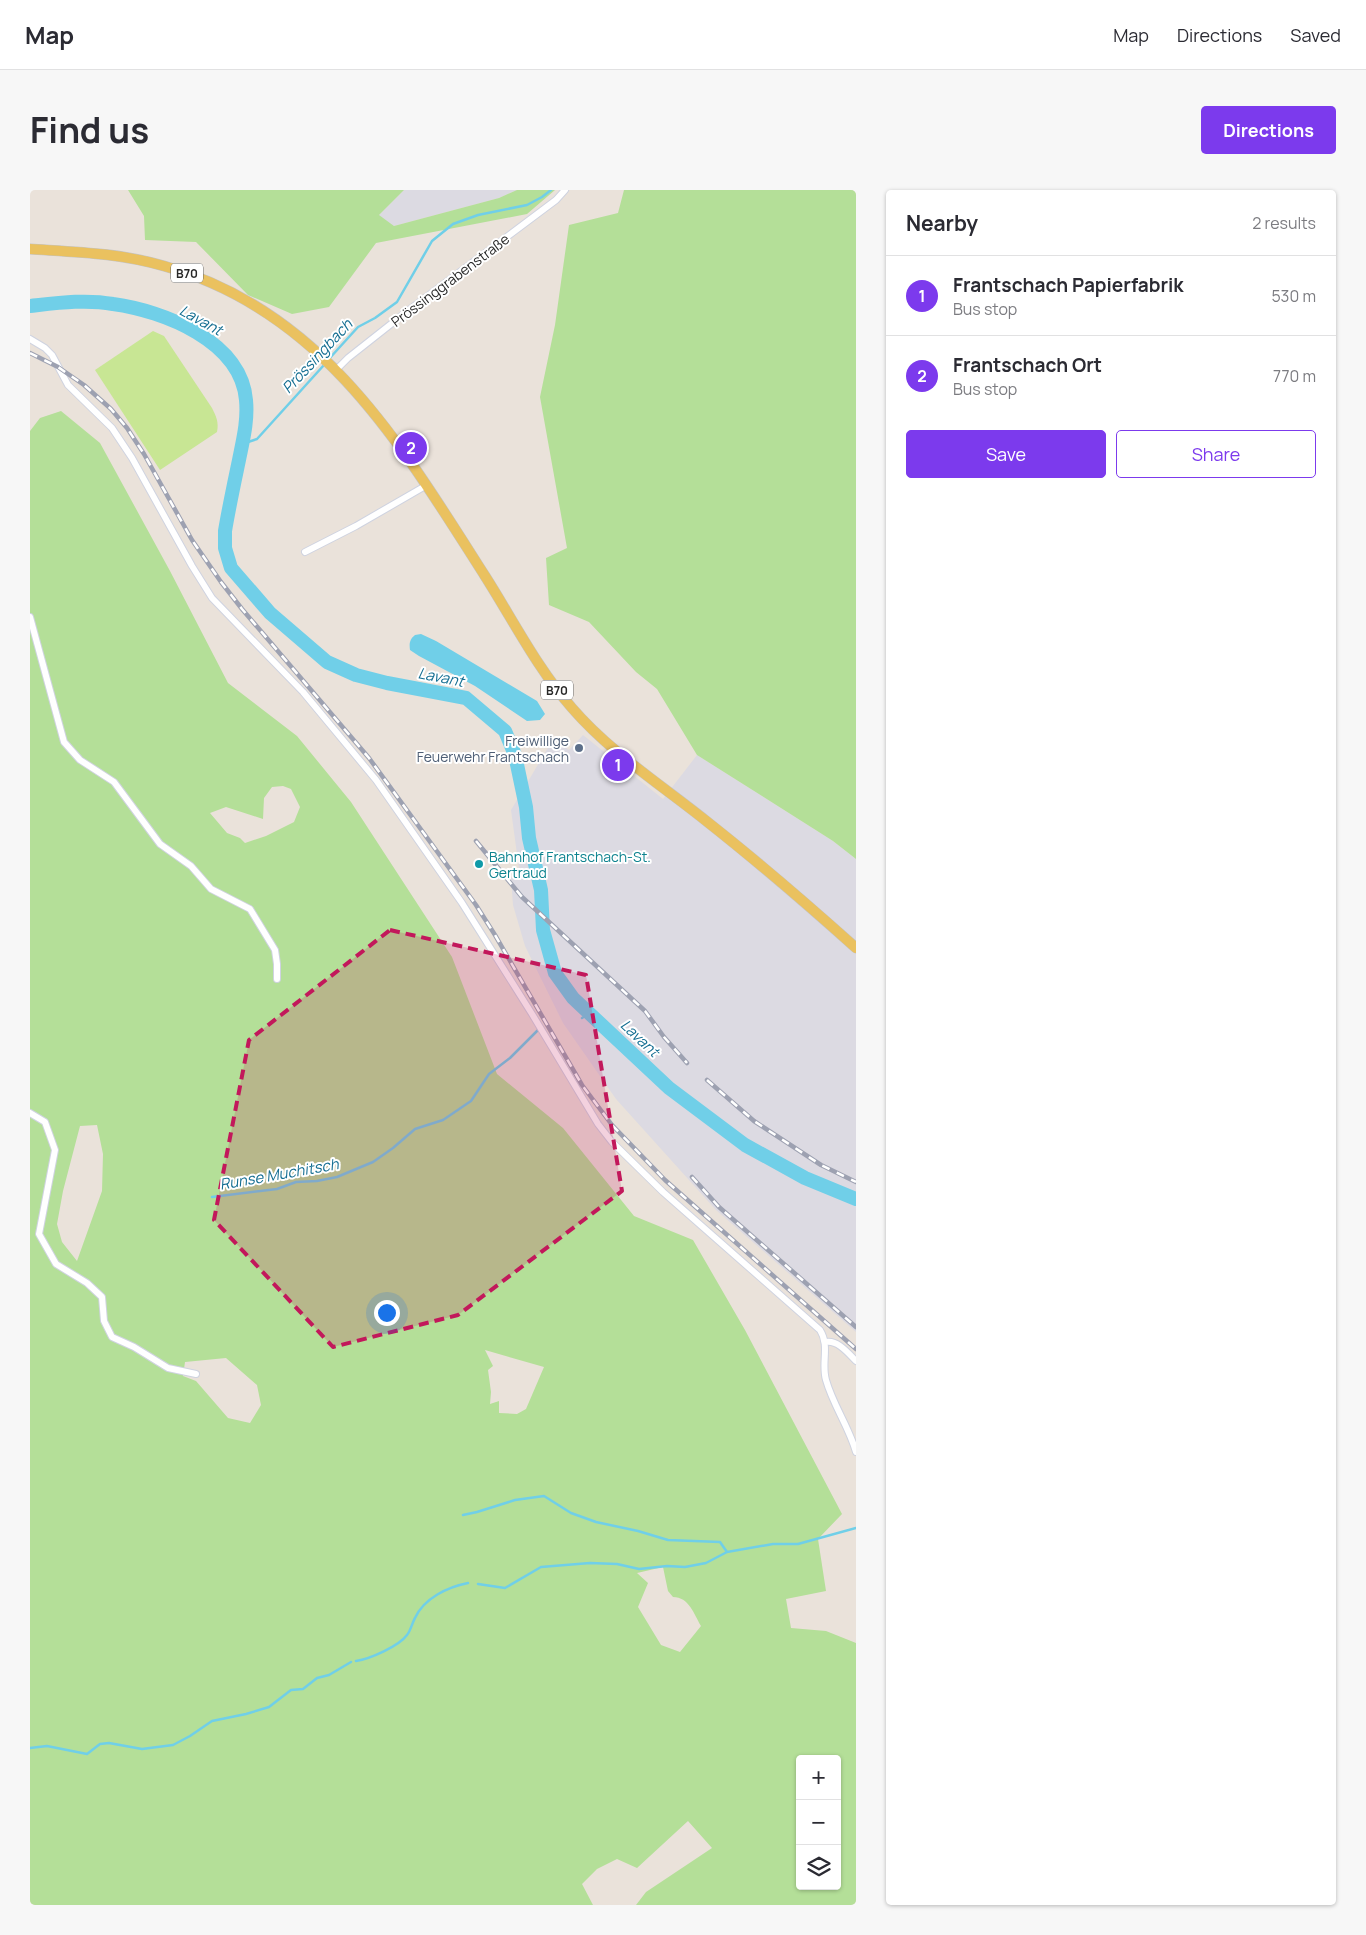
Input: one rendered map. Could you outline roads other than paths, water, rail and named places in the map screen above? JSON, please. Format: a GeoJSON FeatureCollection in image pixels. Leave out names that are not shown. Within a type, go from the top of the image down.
{"type":"FeatureCollection","features":[{"type":"Feature","properties":{"kind":"main road","name":"B70"},"geometry":{"type":"LineString","coordinates":[[30,249],[130,258],[162,265],[196,276],[236,294],[255,306],[286,327],[322,357],[376,414],[426,485],[542,668],[580,717],[610,746],[784,884],[856,948]]}},
{"type":"Feature","properties":{"kind":"street","name":"Prössinggrabenstraße"},"geometry":{"type":"LineString","coordinates":[[333,367],[348,358],[556,200],[564,190]]}},
{"type":"Feature","properties":{"kind":"street"},"geometry":{"type":"LineString","coordinates":[[30,339],[45,348],[52,355],[68,385],[112,428],[132,458],[212,598],[303,692],[386,795],[462,903],[598,1124],[612,1142],[663,1192],[820,1330],[826,1342],[824,1368],[826,1379],[852,1438],[856,1452]]}},
{"type":"Feature","properties":{"kind":"street"},"geometry":{"type":"LineString","coordinates":[[305,552],[356,526],[426,485]]}},
{"type":"Feature","properties":{"kind":"street"},"geometry":{"type":"LineString","coordinates":[[30,617],[64,742],[80,760],[114,782],[160,844],[191,866],[210,888],[250,909],[275,950],[277,979]]}},
{"type":"Feature","properties":{"kind":"street"},"geometry":{"type":"LineString","coordinates":[[30,1113],[45,1122],[55,1150],[39,1234],[56,1264],[87,1283],[102,1297],[104,1321],[112,1337],[134,1347],[168,1368],[196,1374]]}},
{"type":"Feature","properties":{"kind":"street"},"geometry":{"type":"LineString","coordinates":[[826,1342],[832,1341],[837,1344],[856,1361]]}},
{"type":"Feature","properties":{"kind":"water"},"geometry":{"type":"Polygon","coordinates":[[[421,634],[537,701],[545,714],[540,720],[527,721],[475,686],[419,656],[410,650],[410,643],[415,635],[421,634]]]}},
{"type":"Feature","properties":{"kind":"waterway","name":"Prössingbach"},"geometry":{"type":"LineString","coordinates":[[328,360],[358,327],[375,318],[397,302],[432,241],[453,224],[478,215],[527,205],[551,190]]}},
{"type":"Feature","properties":{"kind":"waterway","name":"Lavant"},"geometry":{"type":"LineString","coordinates":[[30,306],[92,302],[113,304],[155,314],[197,332],[230,361],[241,379],[246,400],[244,438],[225,531],[225,548],[231,568],[270,613],[327,662],[356,675],[466,698],[505,731],[515,755],[526,807],[529,838],[541,890],[543,930],[555,973],[573,998],[669,1088],[745,1145],[805,1178],[856,1199]]}},
{"type":"Feature","properties":{"kind":"waterway","name":"Prössingbach"},"geometry":{"type":"LineString","coordinates":[[242,444],[257,439],[324,365]]}},
{"type":"Feature","properties":{"kind":"waterway","name":"Runse Muchitsch"},"geometry":{"type":"LineString","coordinates":[[582,1018],[590,1013]]}},
{"type":"Feature","properties":{"kind":"waterway","name":"Runse Muchitsch"},"geometry":{"type":"LineString","coordinates":[[212,1197],[277,1189],[296,1182],[317,1181],[337,1177],[373,1162],[415,1129],[443,1120],[471,1101],[489,1074],[510,1058],[538,1030]]}},
{"type":"Feature","properties":{"kind":"waterway"},"geometry":{"type":"LineString","coordinates":[[463,1515],[515,1500],[544,1496],[571,1513],[596,1522],[668,1540],[720,1542],[727,1552]]}},
{"type":"Feature","properties":{"kind":"waterway"},"geometry":{"type":"LineString","coordinates":[[478,1584],[505,1588],[541,1567],[590,1563],[617,1564],[639,1569],[667,1566],[685,1567],[706,1563],[727,1552],[773,1544],[798,1544],[856,1528]]}},
{"type":"Feature","properties":{"kind":"waterway"},"geometry":{"type":"LineString","coordinates":[[356,1661],[391,1648],[407,1635],[419,1611],[430,1599],[453,1587],[468,1583]]}},
{"type":"Feature","properties":{"kind":"waterway"},"geometry":{"type":"LineString","coordinates":[[30,1748],[47,1746],[87,1754],[100,1744],[109,1743],[142,1749],[173,1745],[212,1721],[269,1707],[291,1690],[303,1689],[317,1678],[329,1675],[351,1662]]}},
{"type":"Feature","properties":{"kind":"railway"},"geometry":{"type":"LineString","coordinates":[[30,353],[58,367],[84,385],[111,409],[127,428],[144,454],[192,540],[221,582],[369,758],[476,905],[582,1085],[612,1125],[665,1180],[856,1349]]}},
{"type":"Feature","properties":{"kind":"railway"},"geometry":{"type":"LineString","coordinates":[[476,841],[522,897],[645,1011],[664,1037],[687,1063]]}},
{"type":"Feature","properties":{"kind":"railway"},"geometry":{"type":"LineString","coordinates":[[707,1080],[754,1121],[821,1165],[856,1182]]}},
{"type":"Feature","properties":{"kind":"railway"},"geometry":{"type":"LineString","coordinates":[[692,1177],[719,1207],[856,1327]]}},
{"type":"Feature","properties":{"kind":"place","name":"Frantschach Ort"},"geometry":{"type":"Point","coordinates":[411,448]}},
{"type":"Feature","properties":{"kind":"place","name":"Freiwillige Feuerwehr Frantschach"},"geometry":{"type":"Point","coordinates":[579,748]}},
{"type":"Feature","properties":{"kind":"place","name":"Frantschach Papierfabrik"},"geometry":{"type":"Point","coordinates":[618,765]}},
{"type":"Feature","properties":{"kind":"place","name":"Bahnhof Frantschach-St. Gertraud"},"geometry":{"type":"Point","coordinates":[479,864]}}]}
